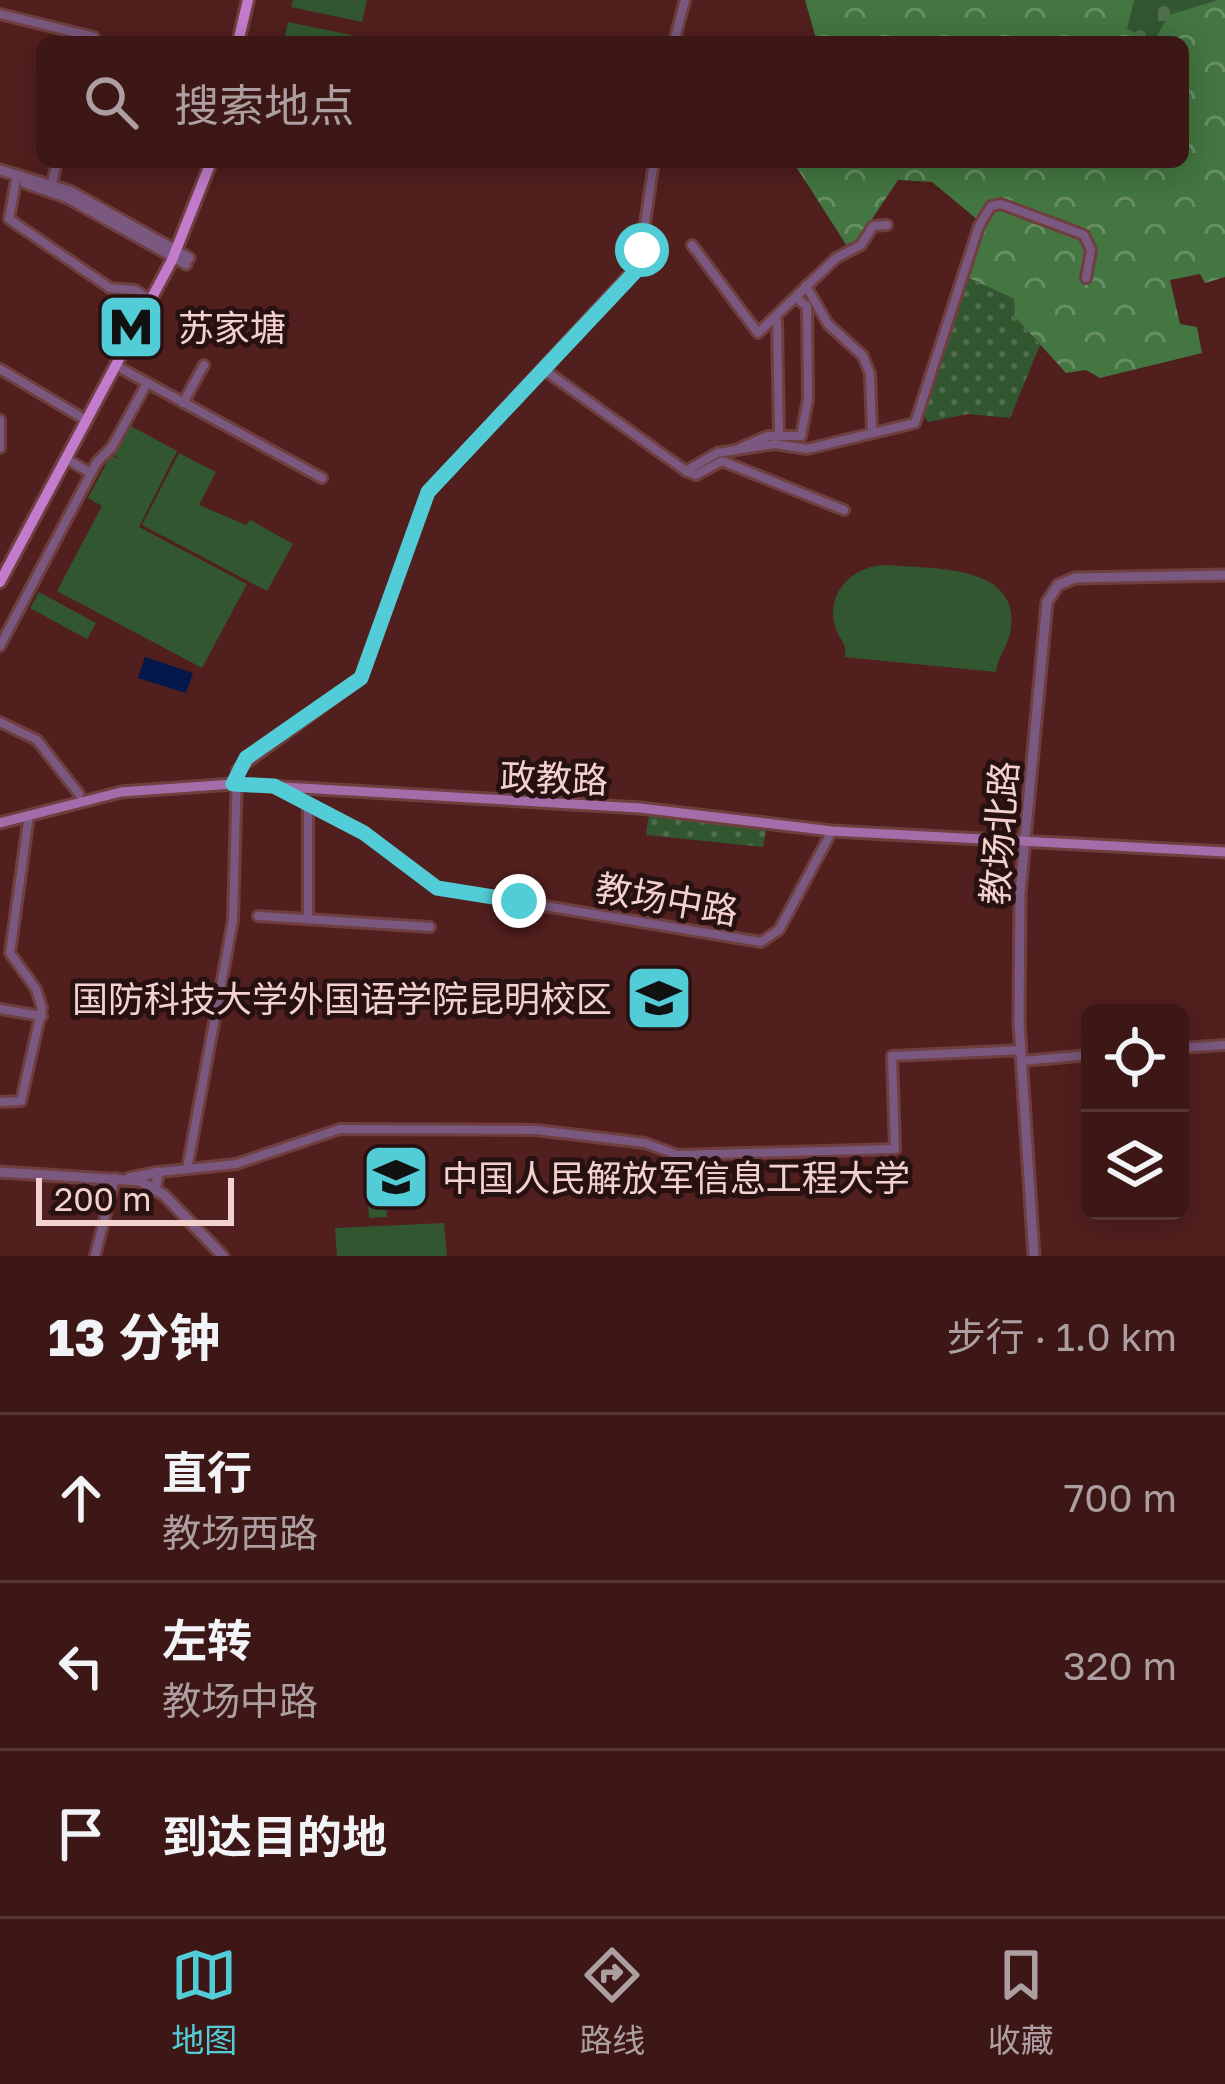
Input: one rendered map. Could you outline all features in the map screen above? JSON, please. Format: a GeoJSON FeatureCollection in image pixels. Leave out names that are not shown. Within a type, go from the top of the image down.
{"type":"FeatureCollection","features":[{"type":"Feature","properties":{"kind":"main road"},"geometry":{"type":"LineString","coordinates":[[239,36],[248,0]]}},
{"type":"Feature","properties":{"kind":"main road"},"geometry":{"type":"LineString","coordinates":[[0,582],[175,254],[209,168]]}},
{"type":"Feature","properties":{"kind":"main road","name":"教场中路"},"geometry":{"type":"LineString","coordinates":[[0,823],[121,792],[233,784],[274,786]]}},
{"type":"Feature","properties":{"kind":"main road","name":"政教路"},"geometry":{"type":"LineString","coordinates":[[274,786],[688,812],[832,831]]}},
{"type":"Feature","properties":{"kind":"main road"},"geometry":{"type":"LineString","coordinates":[[832,831],[1225,851]]}},
{"type":"Feature","properties":{"kind":"street"},"geometry":{"type":"LineString","coordinates":[[676,36],[685,0]]}},
{"type":"Feature","properties":{"kind":"street"},"geometry":{"type":"LineString","coordinates":[[0,14],[90,36]]}},
{"type":"Feature","properties":{"kind":"street"},"geometry":{"type":"LineString","coordinates":[[52,184],[56,168]]}},
{"type":"Feature","properties":{"kind":"street"},"geometry":{"type":"LineString","coordinates":[[187,1169],[233,920],[233,784],[246,758],[361,678],[428,492],[634,273],[649,224],[654,168]]}},
{"type":"Feature","properties":{"kind":"street"},"geometry":{"type":"LineString","coordinates":[[0,174],[52,184],[187,261]]}},
{"type":"Feature","properties":{"kind":"street"},"geometry":{"type":"LineString","coordinates":[[16,178],[68,198],[175,254]]}},
{"type":"Feature","properties":{"kind":"street"},"geometry":{"type":"LineString","coordinates":[[16,178],[9,219],[110,288],[135,290],[150,300]]}},
{"type":"Feature","properties":{"kind":"street"},"geometry":{"type":"LineString","coordinates":[[686,471],[717,453],[775,444],[807,449],[872,431],[905,428],[919,418],[979,226],[992,206],[1001,204],[1084,235],[1091,250],[1086,278]]}},
{"type":"Feature","properties":{"kind":"street"},"geometry":{"type":"LineString","coordinates":[[692,245],[758,333],[836,258],[861,245],[873,226],[887,225]]}},
{"type":"Feature","properties":{"kind":"street"},"geometry":{"type":"LineString","coordinates":[[806,286],[828,324],[863,356],[870,374],[872,431]]}},
{"type":"Feature","properties":{"kind":"street"},"geometry":{"type":"LineString","coordinates":[[740,449],[757,438],[801,436],[808,399],[807,306],[797,298]]}},
{"type":"Feature","properties":{"kind":"street"},"geometry":{"type":"LineString","coordinates":[[777,319],[779,436]]}},
{"type":"Feature","properties":{"kind":"street"},"geometry":{"type":"LineString","coordinates":[[183,403],[204,364]]}},
{"type":"Feature","properties":{"kind":"street"},"geometry":{"type":"LineString","coordinates":[[122,369],[322,478]]}},
{"type":"Feature","properties":{"kind":"street"},"geometry":{"type":"LineString","coordinates":[[543,369],[686,471],[696,475],[722,461],[844,510]]}},
{"type":"Feature","properties":{"kind":"street"},"geometry":{"type":"LineString","coordinates":[[1,372],[86,420]]}},
{"type":"Feature","properties":{"kind":"street"},"geometry":{"type":"LineString","coordinates":[[0,646],[91,473],[147,383]]}},
{"type":"Feature","properties":{"kind":"street"},"geometry":{"type":"LineString","coordinates":[[0,420],[0,448]]}},
{"type":"Feature","properties":{"kind":"street"},"geometry":{"type":"LineString","coordinates":[[65,459],[91,473]]}},
{"type":"Feature","properties":{"kind":"street","name":"教场北路"},"geometry":{"type":"LineString","coordinates":[[1034,1256],[1021,1055],[1022,841],[1047,602],[1058,585],[1075,578],[1225,575]]}},
{"type":"Feature","properties":{"kind":"street"},"geometry":{"type":"LineString","coordinates":[[0,722],[37,740],[79,794]]}},
{"type":"Feature","properties":{"kind":"street","name":"教场中路"},"geometry":{"type":"LineString","coordinates":[[274,786],[385,846],[437,888],[761,942],[778,930],[832,831]]}},
{"type":"Feature","properties":{"kind":"street"},"geometry":{"type":"LineString","coordinates":[[326,814],[321,801],[327,790]]}},
{"type":"Feature","properties":{"kind":"street"},"geometry":{"type":"LineString","coordinates":[[308,805],[308,918]]}},
{"type":"Feature","properties":{"kind":"street"},"geometry":{"type":"LineString","coordinates":[[0,1102],[21,1101],[42,1016],[36,989],[10,953],[29,814]]}},
{"type":"Feature","properties":{"kind":"street"},"geometry":{"type":"LineString","coordinates":[[258,916],[430,928]]}},
{"type":"Feature","properties":{"kind":"street"},"geometry":{"type":"LineString","coordinates":[[0,1009],[42,1016]]}},
{"type":"Feature","properties":{"kind":"street"},"geometry":{"type":"LineString","coordinates":[[1189,1047],[1225,1045]]}},
{"type":"Feature","properties":{"kind":"street"},"geometry":{"type":"LineString","coordinates":[[0,1172],[128,1178],[236,1164],[340,1130],[536,1130],[645,1143],[678,1155],[895,1149],[892,1056],[1081,1055]]}},
{"type":"Feature","properties":{"kind":"street"},"geometry":{"type":"LineString","coordinates":[[155,1188],[160,1172]]}},
{"type":"Feature","properties":{"kind":"street"},"geometry":{"type":"LineString","coordinates":[[95,1256],[115,1178]]}},
{"type":"Feature","properties":{"kind":"street"},"geometry":{"type":"LineString","coordinates":[[128,1178],[155,1188],[223,1256]]}},
{"type":"Feature","properties":{"kind":"green space"},"geometry":{"type":"Polygon","coordinates":[[[293,0],[367,0],[362,22],[291,7],[293,0]]]}},
{"type":"Feature","properties":{"kind":"green space"},"geometry":{"type":"Polygon","coordinates":[[[805,0],[1225,0],[1225,277],[1205,283],[1200,274],[1170,280],[1180,324],[1197,327],[1202,353],[1100,378],[1086,370],[1066,373],[1015,317],[1014,299],[967,277],[984,225],[932,182],[898,180],[858,240],[847,246],[797,168],[1189,168],[1189,36],[815,36],[805,0]]]}},
{"type":"Feature","properties":{"kind":"green space"},"geometry":{"type":"Polygon","coordinates":[[[1134,0],[1218,0],[1169,15],[1157,36],[1127,29],[1134,0]]]}},
{"type":"Feature","properties":{"kind":"green space"},"geometry":{"type":"Polygon","coordinates":[[[288,22],[356,36],[285,36],[288,22]]]}},
{"type":"Feature","properties":{"kind":"green space"},"geometry":{"type":"Polygon","coordinates":[[[967,277],[1014,299],[1015,317],[1040,345],[1010,418],[968,414],[928,422],[924,416],[967,277]]]}},
{"type":"Feature","properties":{"kind":"green space"},"geometry":{"type":"Polygon","coordinates":[[[129,425],[177,451],[139,527],[247,584],[202,668],[57,591],[102,506],[88,498],[111,455],[121,460],[113,454],[129,425]]]}},
{"type":"Feature","properties":{"kind":"green space"},"geometry":{"type":"Polygon","coordinates":[[[179,453],[216,472],[199,505],[246,525],[250,520],[293,544],[267,591],[142,525],[179,453]]]}},
{"type":"Feature","properties":{"kind":"green space"},"geometry":{"type":"Polygon","coordinates":[[[883,565],[966,573],[1001,591],[1010,607],[1011,628],[996,672],[845,657],[833,617],[837,594],[860,571],[883,565]]]}},
{"type":"Feature","properties":{"kind":"green space"},"geometry":{"type":"Polygon","coordinates":[[[39,592],[96,623],[87,639],[30,608],[39,592]]]}},
{"type":"Feature","properties":{"kind":"green space"},"geometry":{"type":"Polygon","coordinates":[[[649,814],[767,826],[763,847],[646,835],[649,814]]]}},
{"type":"Feature","properties":{"kind":"green space"},"geometry":{"type":"Polygon","coordinates":[[[383,1154],[387,1217],[369,1218],[365,1155],[383,1154]]]}},
{"type":"Feature","properties":{"kind":"green space"},"geometry":{"type":"Polygon","coordinates":[[[444,1223],[447,1256],[337,1256],[335,1228],[444,1223]]]}},
{"type":"Feature","properties":{"kind":"water"},"geometry":{"type":"Polygon","coordinates":[[[145,657],[193,673],[186,693],[138,678],[145,657]]]}},
{"type":"Feature","properties":{"kind":"place","name":"苏家塘"},"geometry":{"type":"Point","coordinates":[131,327]}},
{"type":"Feature","properties":{"kind":"place","name":"国防科技大学外国语学院昆明校区"},"geometry":{"type":"Point","coordinates":[659,998]}},
{"type":"Feature","properties":{"kind":"place","name":"中国人民解放军信息工程大学"},"geometry":{"type":"Point","coordinates":[396,1177]}},
{"type":"Feature","properties":{"kind":"route"},"geometry":{"type":"LineString","coordinates":[[519,901],[437,888],[385,846],[274,786],[233,784],[246,758],[361,678],[428,492],[634,273],[642,250]]}}]}
